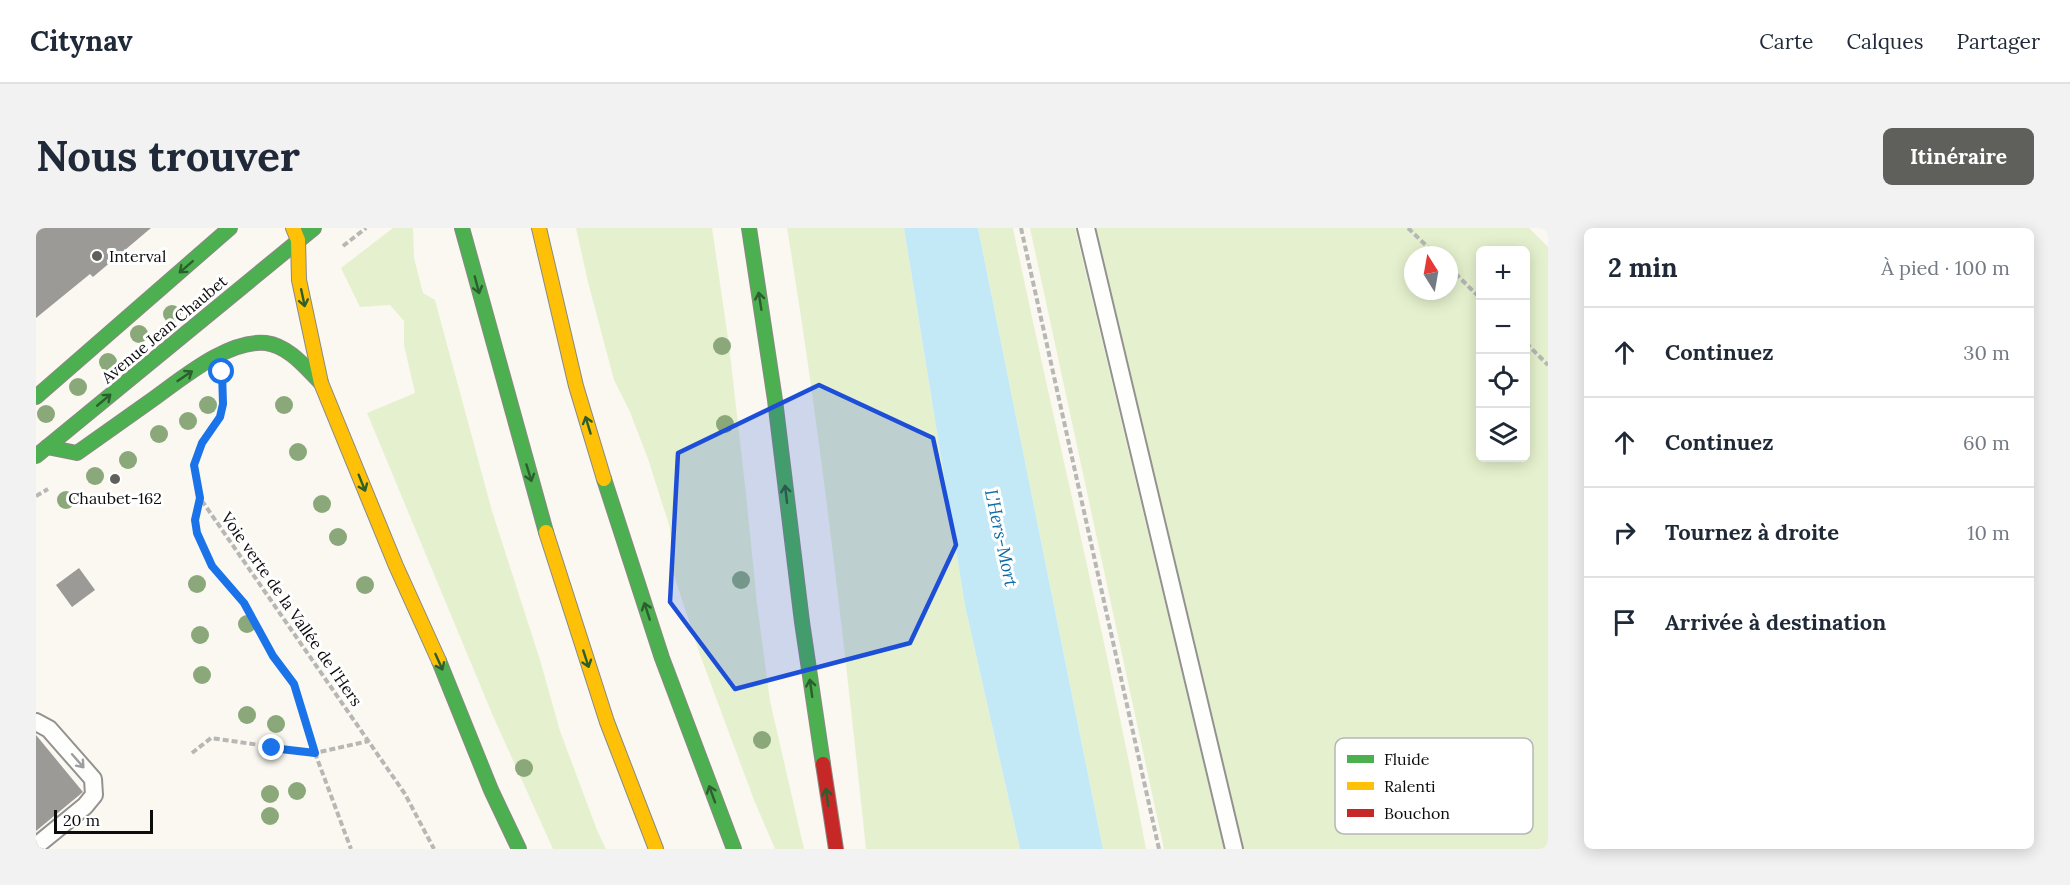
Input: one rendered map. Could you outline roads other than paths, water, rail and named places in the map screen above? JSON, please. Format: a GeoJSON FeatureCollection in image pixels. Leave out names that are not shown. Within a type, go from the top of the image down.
{"type":"FeatureCollection","features":[{"type":"Feature","properties":{"kind":"main road","name":"Avenue Jean Chaubet"},"geometry":{"type":"LineString","coordinates":[[36,397],[230,228]]}},
{"type":"Feature","properties":{"kind":"main road","name":"Avenue Jean Chaubet"},"geometry":{"type":"LineString","coordinates":[[41,452],[295,234],[314,228]]}},
{"type":"Feature","properties":{"kind":"main road"},"geometry":{"type":"LineString","coordinates":[[462,228],[512,417],[550,544],[601,705],[656,849]]}},
{"type":"Feature","properties":{"kind":"main road"},"geometry":{"type":"LineString","coordinates":[[539,228],[576,386],[610,499],[662,658],[734,849]]}},
{"type":"Feature","properties":{"kind":"main road"},"geometry":{"type":"LineString","coordinates":[[749,228],[775,400],[807,656],[836,849]]}},
{"type":"Feature","properties":{"kind":"main road"},"geometry":{"type":"LineString","coordinates":[[295,234],[299,280],[321,383],[396,566],[453,693],[491,790],[519,849]]}},
{"type":"Feature","properties":{"kind":"main road"},"geometry":{"type":"LineString","coordinates":[[41,452],[77,453],[203,364],[217,356],[248,345],[272,343],[292,355],[321,383]]}},
{"type":"Feature","properties":{"kind":"lane"},"geometry":{"type":"LineString","coordinates":[[1086,228],[1234,849]]}},
{"type":"Feature","properties":{"kind":"lane"},"geometry":{"type":"LineString","coordinates":[[36,722],[50,729],[93,779],[94,795],[85,806],[36,846]]}},
{"type":"Feature","properties":{"kind":"water","name":"L'Hers-Mort"},"geometry":{"type":"Polygon","coordinates":[[[904,228],[978,228],[1103,849],[1020,849],[965,606],[904,228]]]}},
{"type":"Feature","properties":{"kind":"place","name":"Interval"},"geometry":{"type":"Point","coordinates":[97,256]}},
{"type":"Feature","properties":{"kind":"place","name":"Chaubet-162"},"geometry":{"type":"Point","coordinates":[115,479]}}]}
